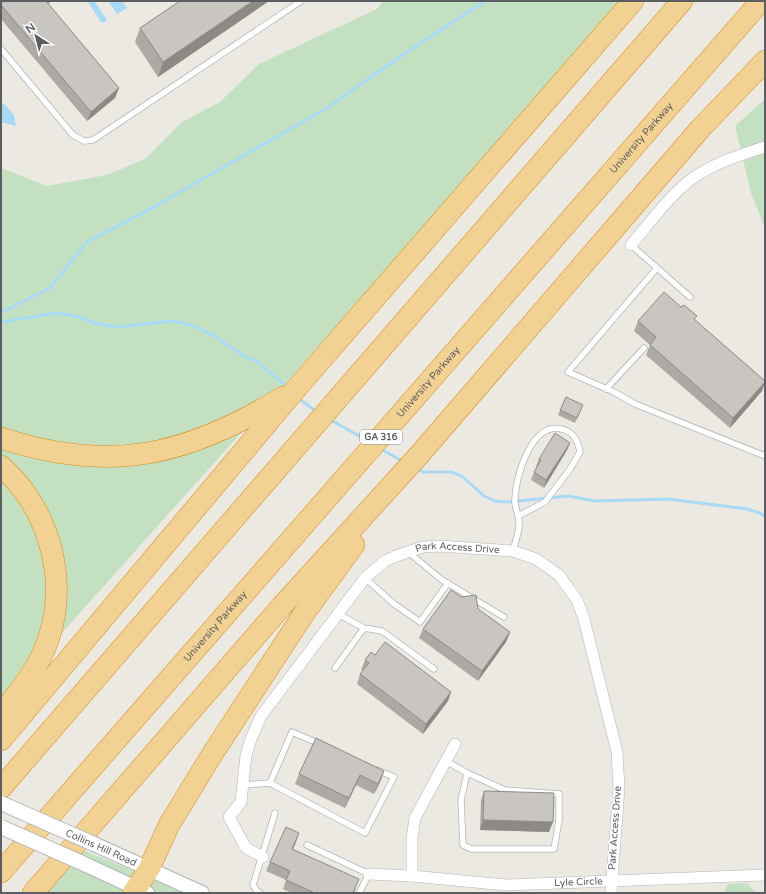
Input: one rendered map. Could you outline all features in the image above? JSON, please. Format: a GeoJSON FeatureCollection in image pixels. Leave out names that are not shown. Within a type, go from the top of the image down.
{"type":"FeatureCollection","features":[{"type":"Feature","properties":{"kind":"highway"},"geometry":{"type":"LineString","coordinates":[[1,740],[295,390],[633,1]]}},
{"type":"Feature","properties":{"kind":"highway"},"geometry":{"type":"LineString","coordinates":[[1,788],[682,1]]}},
{"type":"Feature","properties":{"kind":"highway","name":"University Parkway"},"geometry":{"type":"LineString","coordinates":[[1,872],[760,1]]}},
{"type":"Feature","properties":{"kind":"highway"},"geometry":{"type":"LineString","coordinates":[[33,893],[281,607],[420,454],[700,129],[765,61]]}},
{"type":"Feature","properties":{"kind":"highway"},"geometry":{"type":"LineString","coordinates":[[1,438],[55,453],[89,457],[144,455],[196,442],[223,430],[295,390]]}},
{"type":"Feature","properties":{"kind":"highway"},"geometry":{"type":"LineString","coordinates":[[139,891],[169,826],[295,628],[420,454]]}},
{"type":"Feature","properties":{"kind":"highway"},"geometry":{"type":"LineString","coordinates":[[1,466],[17,481],[40,516],[48,534],[53,556],[56,594],[53,620],[42,655],[30,676],[1,715]]}},
{"type":"Feature","properties":{"kind":"street"},"geometry":{"type":"LineString","coordinates":[[631,245],[682,186],[710,168],[742,154],[765,147]]}},
{"type":"Feature","properties":{"kind":"street","name":"Park Access Drive"},"geometry":{"type":"LineString","coordinates":[[263,857],[246,848],[229,817],[242,802],[246,755],[251,739],[262,716],[365,578],[385,561],[407,551],[439,546],[513,551],[536,559],[559,575],[577,600],[584,619],[617,752],[619,788],[611,893]]}},
{"type":"Feature","properties":{"kind":"street"},"geometry":{"type":"LineString","coordinates":[[412,876],[412,839],[415,818],[455,744]]}},
{"type":"Feature","properties":{"kind":"street","name":"Collins Hill Road"},"geometry":{"type":"LineString","coordinates":[[1,803],[202,893]]}},
{"type":"Feature","properties":{"kind":"street"},"geometry":{"type":"LineString","coordinates":[[1,827],[80,862],[139,891]]}},
{"type":"Feature","properties":{"kind":"street","name":"Lyle Circle"},"geometry":{"type":"LineString","coordinates":[[369,874],[412,876],[506,885],[765,874]]}},
{"type":"Feature","properties":{"kind":"lane"},"geometry":{"type":"LineString","coordinates":[[1,49],[73,135],[84,141],[92,140],[301,1]]}},
{"type":"Feature","properties":{"kind":"lane"},"geometry":{"type":"LineString","coordinates":[[631,245],[690,297]]}},
{"type":"Feature","properties":{"kind":"lane"},"geometry":{"type":"LineString","coordinates":[[657,268],[568,372],[635,404],[765,456]]}},
{"type":"Feature","properties":{"kind":"lane"},"geometry":{"type":"LineString","coordinates":[[606,389],[644,348]]}},
{"type":"Feature","properties":{"kind":"lane"},"geometry":{"type":"LineString","coordinates":[[513,551],[519,528],[520,516],[515,505],[520,468],[532,444],[541,434],[553,429],[565,430],[577,440],[580,452],[570,469],[545,502],[520,516]]}},
{"type":"Feature","properties":{"kind":"lane"},"geometry":{"type":"LineString","coordinates":[[407,551],[448,584],[504,617]]}},
{"type":"Feature","properties":{"kind":"lane"},"geometry":{"type":"LineString","coordinates":[[365,578],[394,604],[420,622],[448,584]]}},
{"type":"Feature","properties":{"kind":"lane"},"geometry":{"type":"LineString","coordinates":[[338,614],[364,628],[382,631],[434,669]]}},
{"type":"Feature","properties":{"kind":"lane"},"geometry":{"type":"LineString","coordinates":[[335,668],[364,628]]}},
{"type":"Feature","properties":{"kind":"lane"},"geometry":{"type":"LineString","coordinates":[[270,783],[292,732],[328,748]]}},
{"type":"Feature","properties":{"kind":"lane"},"geometry":{"type":"LineString","coordinates":[[446,761],[505,790],[559,794],[559,820],[554,849],[471,849],[463,845],[461,800],[467,772]]}},
{"type":"Feature","properties":{"kind":"lane"},"geometry":{"type":"LineString","coordinates":[[243,785],[270,783],[366,833],[394,777],[372,768]]}},
{"type":"Feature","properties":{"kind":"lane"},"geometry":{"type":"LineString","coordinates":[[260,893],[253,885],[263,857],[275,813]]}},
{"type":"Feature","properties":{"kind":"lane"},"geometry":{"type":"LineString","coordinates":[[307,845],[369,874],[359,893]]}},
{"type":"Feature","properties":{"kind":"green space"},"geometry":{"type":"Polygon","coordinates":[[[383,1],[620,1],[467,178],[1,701],[1,168],[47,186],[107,175],[145,159],[182,122],[220,102],[259,64],[377,9],[383,1]]]}},
{"type":"Feature","properties":{"kind":"green space"},"geometry":{"type":"Polygon","coordinates":[[[765,99],[765,228],[751,193],[735,126],[765,99]]]}},
{"type":"Feature","properties":{"kind":"green space"},"geometry":{"type":"Polygon","coordinates":[[[71,845],[186,893],[43,893],[71,845]]]}},
{"type":"Feature","properties":{"kind":"green space"},"geometry":{"type":"Polygon","coordinates":[[[747,883],[756,893],[723,893],[728,884],[747,883]]]}},
{"type":"Feature","properties":{"kind":"water"},"geometry":{"type":"Polygon","coordinates":[[[87,1],[94,1],[107,20],[102,23],[87,1]]]}},
{"type":"Feature","properties":{"kind":"water"},"geometry":{"type":"Polygon","coordinates":[[[108,1],[122,1],[127,8],[117,14],[108,1]]]}},
{"type":"Feature","properties":{"kind":"water"},"geometry":{"type":"Polygon","coordinates":[[[1,101],[14,115],[16,126],[1,122],[1,101]]]}},
{"type":"Feature","properties":{"kind":"building"},"geometry":{"type":"Polygon","coordinates":[[[1,1],[46,1],[119,88],[91,112],[1,5],[1,1]]]}},
{"type":"Feature","properties":{"kind":"building"},"geometry":{"type":"Polygon","coordinates":[[[180,1],[253,1],[163,62],[140,28],[180,1]]]}},
{"type":"Feature","properties":{"kind":"building"},"geometry":{"type":"Polygon","coordinates":[[[664,292],[681,307],[684,305],[697,316],[694,319],[765,381],[733,418],[650,345],[656,337],[638,321],[664,292]]]}},
{"type":"Feature","properties":{"kind":"building"},"geometry":{"type":"Polygon","coordinates":[[[566,397],[583,405],[577,418],[560,410],[566,397]]]}},
{"type":"Feature","properties":{"kind":"building"},"geometry":{"type":"Polygon","coordinates":[[[555,433],[570,443],[546,480],[534,472],[541,460],[539,459],[555,433]]]}},
{"type":"Feature","properties":{"kind":"building"},"geometry":{"type":"Polygon","coordinates":[[[451,590],[461,597],[476,595],[478,609],[510,632],[482,671],[423,629],[451,590]]]}},
{"type":"Feature","properties":{"kind":"building"},"geometry":{"type":"Polygon","coordinates":[[[385,642],[451,692],[426,724],[360,674],[369,663],[365,660],[371,652],[375,655],[385,642]]]}},
{"type":"Feature","properties":{"kind":"building"},"geometry":{"type":"Polygon","coordinates":[[[316,738],[384,771],[378,784],[360,775],[349,798],[299,774],[316,738]]]}},
{"type":"Feature","properties":{"kind":"building"},"geometry":{"type":"Polygon","coordinates":[[[484,791],[554,793],[553,822],[483,820],[484,791]]]}},
{"type":"Feature","properties":{"kind":"building"},"geometry":{"type":"Polygon","coordinates":[[[286,827],[299,833],[292,849],[359,879],[353,893],[315,893],[286,880],[290,871],[270,862],[286,827]]]}},
{"type":"Feature","properties":{"kind":"waterway"},"geometry":{"type":"LineString","coordinates":[[1,309],[4,311],[50,288],[87,242],[143,213],[327,108],[404,54],[485,1]]}},
{"type":"Feature","properties":{"kind":"waterway"},"geometry":{"type":"LineString","coordinates":[[1,322],[56,313],[76,316],[95,323],[116,327],[174,321],[193,326],[213,335],[244,356],[258,362],[288,388]]}},
{"type":"Feature","properties":{"kind":"waterway"},"geometry":{"type":"LineString","coordinates":[[298,398],[317,412]]}},
{"type":"Feature","properties":{"kind":"waterway"},"geometry":{"type":"LineString","coordinates":[[329,419],[368,441]]}},
{"type":"Feature","properties":{"kind":"waterway"},"geometry":{"type":"LineString","coordinates":[[381,449],[402,461]]}},
{"type":"Feature","properties":{"kind":"waterway"},"geometry":{"type":"LineString","coordinates":[[416,468],[423,472],[452,472],[463,477],[484,496],[495,501],[508,502],[568,496],[595,501],[668,499],[747,509],[765,516]]}}]}
